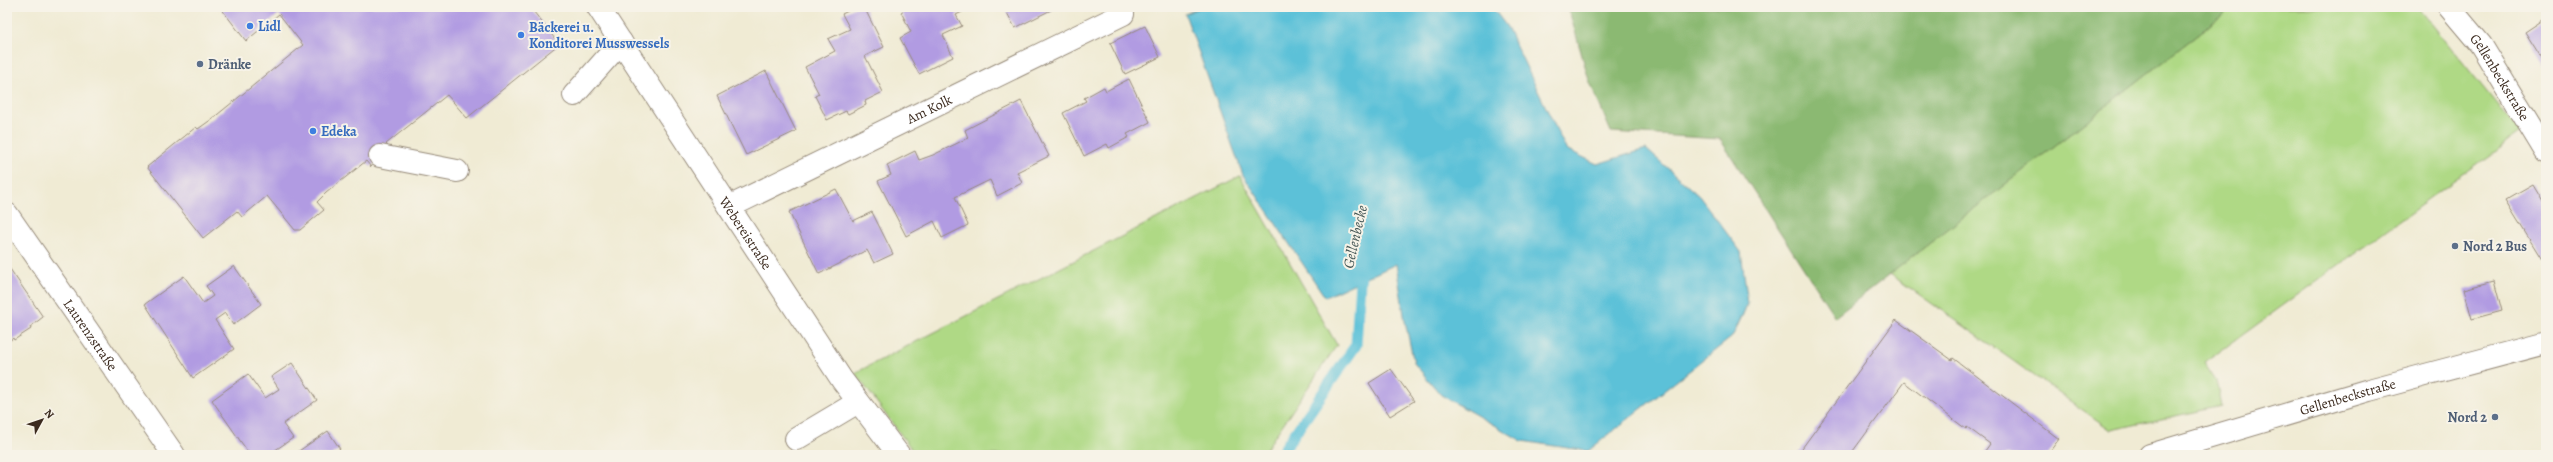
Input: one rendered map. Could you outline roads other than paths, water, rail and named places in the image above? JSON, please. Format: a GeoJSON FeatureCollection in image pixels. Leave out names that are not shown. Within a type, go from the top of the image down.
{"type":"FeatureCollection","features":[{"type":"Feature","properties":{"kind":"street","name":"Webereistraße"},"geometry":{"type":"LineString","coordinates":[[598,7],[858,402],[899,455]]}},
{"type":"Feature","properties":{"kind":"street","name":"Am Kolk"},"geometry":{"type":"LineString","coordinates":[[729,207],[1123,14],[1119,7]]}},
{"type":"Feature","properties":{"kind":"street","name":"Gellenbeckstraße"},"geometry":{"type":"LineString","coordinates":[[2449,7],[2481,45],[2546,152]]}},
{"type":"Feature","properties":{"kind":"street"},"geometry":{"type":"LineString","coordinates":[[574,95],[620,42]]}},
{"type":"Feature","properties":{"kind":"street"},"geometry":{"type":"LineString","coordinates":[[380,156],[457,171]]}},
{"type":"Feature","properties":{"kind":"street","name":"Laurenzstraße"},"geometry":{"type":"LineString","coordinates":[[7,214],[174,455]]}},
{"type":"Feature","properties":{"kind":"street","name":"Gellenbeckstraße"},"geometry":{"type":"LineString","coordinates":[[2150,455],[2324,402],[2546,343]]}},
{"type":"Feature","properties":{"kind":"street"},"geometry":{"type":"LineString","coordinates":[[796,439],[858,402]]}},
{"type":"Feature","properties":{"kind":"water"},"geometry":{"type":"Polygon","coordinates":[[[1201,7],[1492,7],[1507,27],[1566,149],[1597,164],[1646,149],[1699,196],[1741,252],[1748,304],[1732,337],[1588,451],[1522,441],[1441,395],[1414,363],[1405,321],[1396,264],[1325,297],[1243,175],[1185,14],[1201,7]]]}},
{"type":"Feature","properties":{"kind":"waterway","name":"Gellenbecke"},"geometry":{"type":"LineString","coordinates":[[1280,455],[1356,345],[1360,281],[1363,267]]}},
{"type":"Feature","properties":{"kind":"place","name":"Lidl"},"geometry":{"type":"Point","coordinates":[250,26]}},
{"type":"Feature","properties":{"kind":"place","name":"Bäckerei u. Konditorei Musswessels"},"geometry":{"type":"Point","coordinates":[521,35]}},
{"type":"Feature","properties":{"kind":"place","name":"Dränke"},"geometry":{"type":"Point","coordinates":[200,64]}},
{"type":"Feature","properties":{"kind":"place","name":"Edeka"},"geometry":{"type":"Point","coordinates":[313,131]}},
{"type":"Feature","properties":{"kind":"place","name":"Nord 2 Bus"},"geometry":{"type":"Point","coordinates":[2455,246]}},
{"type":"Feature","properties":{"kind":"place","name":"Nord 2"},"geometry":{"type":"Point","coordinates":[2495,417]}}]}
